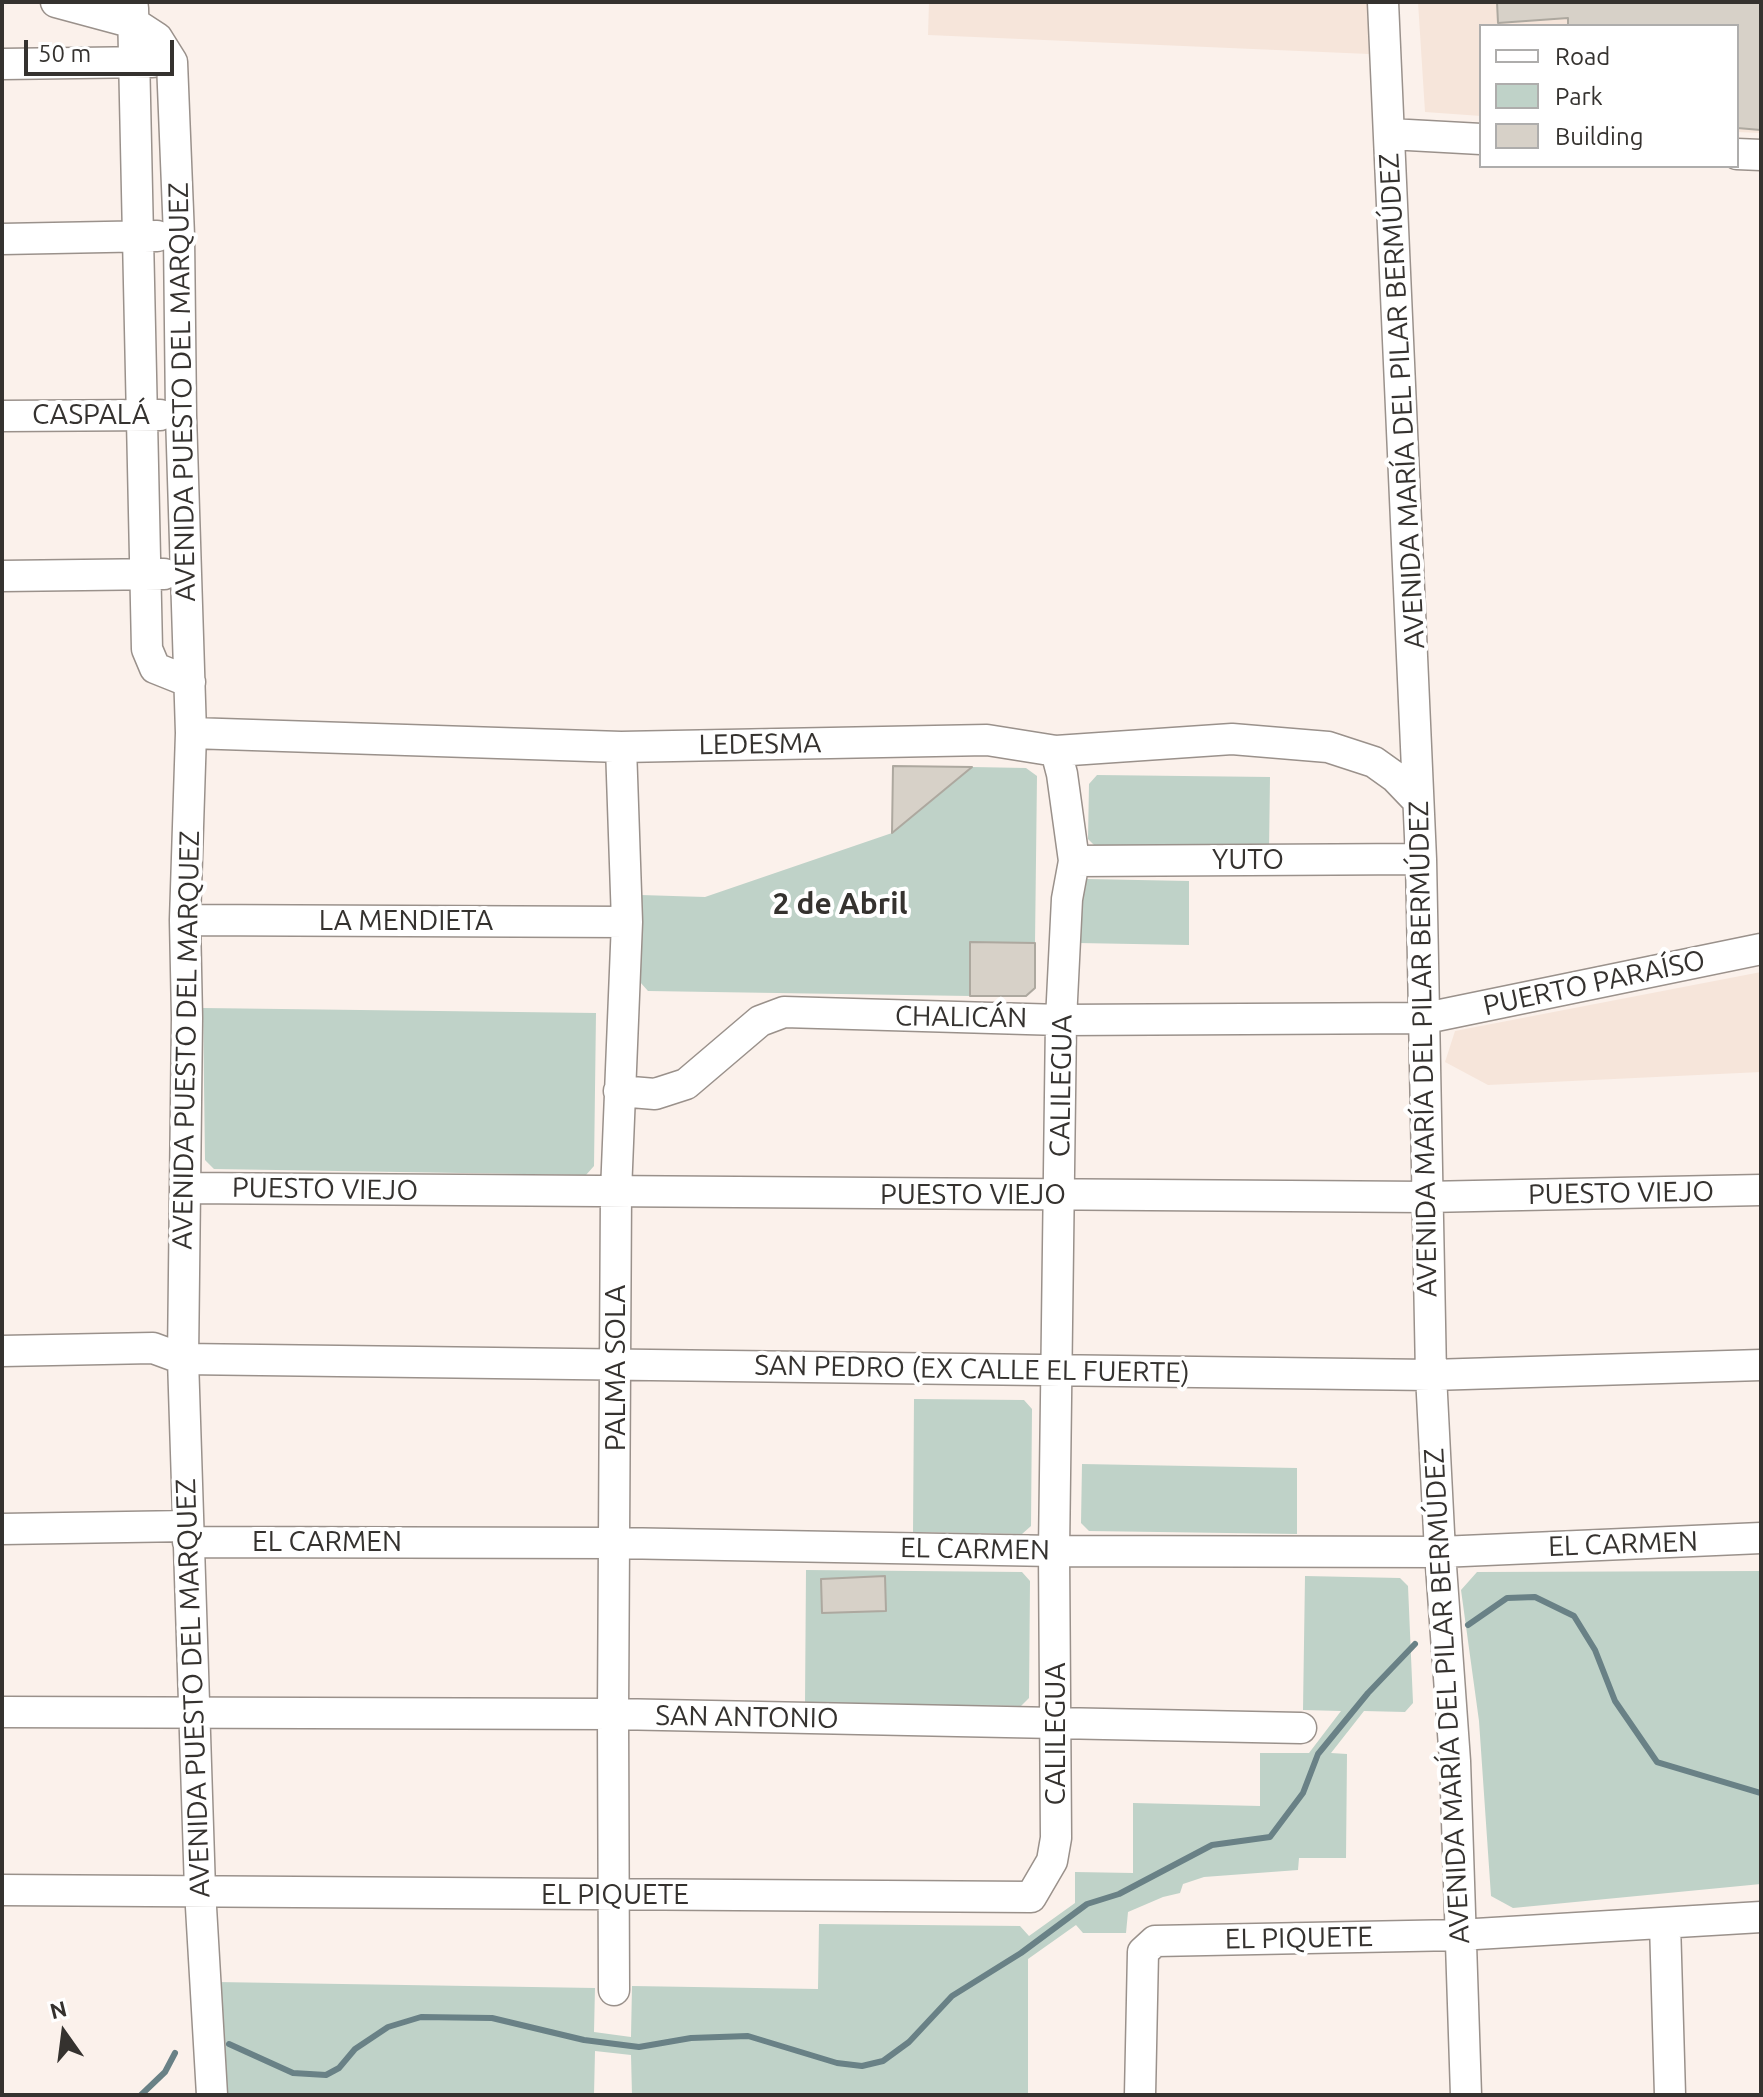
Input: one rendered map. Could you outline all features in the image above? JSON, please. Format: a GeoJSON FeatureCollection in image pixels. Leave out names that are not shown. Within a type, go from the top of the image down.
{"type":"FeatureCollection","features":[{"type":"Feature","properties":{"kind":"street"},"geometry":{"type":"LineString","coordinates":[[56,2],[133,13],[157,38],[172,62]]}},
{"type":"Feature","properties":{"kind":"street","name":"AVENIDA MARÍA DEL PILAR BERMÚDEZ"},"geometry":{"type":"LineString","coordinates":[[1383,2],[1421,859],[1431,1375],[1455,1761],[1466,2095]]}},
{"type":"Feature","properties":{"kind":"street"},"geometry":{"type":"LineString","coordinates":[[133,13],[147,649],[155,668],[190,682]]}},
{"type":"Feature","properties":{"kind":"street"},"geometry":{"type":"LineString","coordinates":[[2,64],[172,62]]}},
{"type":"Feature","properties":{"kind":"street","name":"AVENIDA PUESTO DEL MARQUEZ"},"geometry":{"type":"LineString","coordinates":[[172,62],[191,733],[185,920],[183,1359],[200,1890],[212,2095]]}},
{"type":"Feature","properties":{"kind":"street"},"geometry":{"type":"LineString","coordinates":[[1390,134],[1479,139]]}},
{"type":"Feature","properties":{"kind":"street"},"geometry":{"type":"LineString","coordinates":[[1739,154],[1761,155]]}},
{"type":"Feature","properties":{"kind":"street"},"geometry":{"type":"LineString","coordinates":[[2,239],[179,236]]}},
{"type":"Feature","properties":{"kind":"street","name":"CASPALÁ"},"geometry":{"type":"LineString","coordinates":[[2,416],[181,415]]}},
{"type":"Feature","properties":{"kind":"street"},"geometry":{"type":"LineString","coordinates":[[2,576],[187,574]]}},
{"type":"Feature","properties":{"kind":"street","name":"LEDESMA"},"geometry":{"type":"LineString","coordinates":[[191,733],[621,747],[987,740],[1056,751],[1232,739],[1328,747],[1374,762],[1395,777],[1417,800]]}},
{"type":"Feature","properties":{"kind":"street","name":"PALMA SOLA"},"geometry":{"type":"LineString","coordinates":[[614,1990],[616,1192],[627,922],[621,747]]}},
{"type":"Feature","properties":{"kind":"street","name":"CALILEGUA"},"geometry":{"type":"LineString","coordinates":[[1031,1897],[1052,1861],[1056,1838],[1054,1551],[1061,1020],[1067,899],[1074,861],[1056,751]]}},
{"type":"Feature","properties":{"kind":"street","name":"YUTO"},"geometry":{"type":"LineString","coordinates":[[1074,861],[1421,859]]}},
{"type":"Feature","properties":{"kind":"street","name":"LA MENDIETA"},"geometry":{"type":"LineString","coordinates":[[185,920],[627,922]]}},
{"type":"Feature","properties":{"kind":"street","name":"PUERTO PARAÍSO"},"geometry":{"type":"LineString","coordinates":[[1426,1018],[1761,949]]}},
{"type":"Feature","properties":{"kind":"street","name":"CHALICÁN"},"geometry":{"type":"LineString","coordinates":[[619,1091],[655,1094],[686,1084],[760,1021],[784,1012],[1061,1020],[1426,1018]]}},
{"type":"Feature","properties":{"kind":"street","name":"PUESTO VIEJO"},"geometry":{"type":"LineString","coordinates":[[185,1188],[1426,1197],[1761,1190]]}},
{"type":"Feature","properties":{"kind":"street","name":"SAN PEDRO (EX CALLE EL FUERTE)"},"geometry":{"type":"LineString","coordinates":[[2,1351],[153,1348],[183,1359],[1431,1375],[1761,1365]]}},
{"type":"Feature","properties":{"kind":"street","name":"EL CARMEN"},"geometry":{"type":"LineString","coordinates":[[2,1529],[1054,1551],[1440,1552],[1761,1538]]}},
{"type":"Feature","properties":{"kind":"street","name":"SAN ANTONIO"},"geometry":{"type":"LineString","coordinates":[[2,1712],[613,1714],[1301,1728]]}},
{"type":"Feature","properties":{"kind":"street","name":"EL PIQUETE"},"geometry":{"type":"LineString","coordinates":[[2,1890],[1031,1897]]}},
{"type":"Feature","properties":{"kind":"street","name":"EL PIQUETE"},"geometry":{"type":"LineString","coordinates":[[1140,2095],[1143,1952],[1155,1941],[1459,1935],[1761,1917]]}},
{"type":"Feature","properties":{"kind":"street"},"geometry":{"type":"LineString","coordinates":[[1665,1923],[1670,2095]]}},
{"type":"Feature","properties":{"kind":"shaded area"},"geometry":{"type":"Polygon","coordinates":[[[929,2],[1367,2],[1369,54],[928,35],[929,2]]]}},
{"type":"Feature","properties":{"kind":"shaded area"},"geometry":{"type":"Polygon","coordinates":[[[1418,2],[1761,2],[1761,133],[1739,132],[1739,24],[1479,24],[1479,116],[1425,112],[1418,2]]]}},
{"type":"Feature","properties":{"kind":"shaded area"},"geometry":{"type":"Polygon","coordinates":[[[1761,972],[1761,1072],[1488,1085],[1445,1062],[1455,1031],[1761,972]]]}},
{"type":"Feature","properties":{"kind":"green space"},"geometry":{"type":"Polygon","coordinates":[[[972,767],[1026,768],[1037,776],[1035,943],[971,942],[970,996],[648,991],[640,982],[641,895],[705,897],[892,833],[972,767]]]}},
{"type":"Feature","properties":{"kind":"green space"},"geometry":{"type":"Polygon","coordinates":[[[1097,775],[1270,777],[1269,850],[1096,847],[1088,839],[1089,784],[1097,775]]]}},
{"type":"Feature","properties":{"kind":"green space"},"geometry":{"type":"Polygon","coordinates":[[[1087,879],[1189,881],[1189,945],[1078,943],[1079,887],[1087,879]]]}},
{"type":"Feature","properties":{"kind":"green space"},"geometry":{"type":"Polygon","coordinates":[[[203,1008],[596,1013],[594,1166],[586,1175],[214,1169],[205,1160],[203,1008]]]}},
{"type":"Feature","properties":{"kind":"green space"},"geometry":{"type":"Polygon","coordinates":[[[914,1399],[1024,1400],[1032,1409],[1031,1526],[1022,1534],[913,1532],[914,1399]]]}},
{"type":"Feature","properties":{"kind":"green space"},"geometry":{"type":"Polygon","coordinates":[[[1082,1464],[1297,1468],[1297,1534],[1089,1531],[1081,1523],[1082,1464]]]}},
{"type":"Feature","properties":{"kind":"green space"},"geometry":{"type":"Polygon","coordinates":[[[806,1570],[1022,1572],[1030,1581],[1029,1698],[1021,1706],[805,1703],[806,1570]]]}},
{"type":"Feature","properties":{"kind":"green space"},"geometry":{"type":"Polygon","coordinates":[[[1761,1571],[1761,1884],[1513,1908],[1491,1896],[1479,1721],[1461,1590],[1477,1572],[1761,1571]]]}},
{"type":"Feature","properties":{"kind":"green space"},"geometry":{"type":"Polygon","coordinates":[[[1305,1576],[1400,1578],[1408,1586],[1413,1703],[1405,1712],[1364,1711],[1331,1753],[1347,1754],[1346,1858],[1299,1858],[1298,1870],[1204,1877],[1183,1884],[1180,1893],[1128,1912],[1126,1933],[1083,1933],[1076,1925],[1028,1959],[1028,2095],[632,2095],[631,2055],[595,2051],[594,2095],[217,2095],[216,1982],[595,1988],[594,2032],[631,2037],[632,1986],[818,1989],[819,1924],[1020,1926],[1029,1936],[1075,1903],[1075,1872],[1133,1873],[1133,1803],[1260,1806],[1260,1753],[1309,1753],[1341,1711],[1303,1710],[1305,1576]]]}},
{"type":"Feature","properties":{"kind":"building"},"geometry":{"type":"Polygon","coordinates":[[[1497,2],[1761,2],[1761,130],[1739,128],[1739,24],[1568,24],[1568,18],[1498,23],[1497,2]]]}},
{"type":"Feature","properties":{"kind":"building"},"geometry":{"type":"Polygon","coordinates":[[[893,766],[972,767],[892,833],[893,766]]]}},
{"type":"Feature","properties":{"kind":"building"},"geometry":{"type":"Polygon","coordinates":[[[970,942],[1035,943],[1035,988],[1026,996],[970,996],[970,942]]]}},
{"type":"Feature","properties":{"kind":"building"},"geometry":{"type":"Polygon","coordinates":[[[885,1576],[886,1611],[822,1613],[821,1579],[885,1576]]]}},
{"type":"Feature","properties":{"kind":"waterway"},"geometry":{"type":"LineString","coordinates":[[1468,1625],[1507,1598],[1535,1597],[1574,1616],[1595,1650],[1615,1701],[1657,1762],[1761,1793]]}},
{"type":"Feature","properties":{"kind":"waterway"},"geometry":{"type":"LineString","coordinates":[[229,2044],[293,2073],[326,2075],[339,2068],[355,2049],[388,2027],[421,2017],[492,2018],[584,2040],[639,2047],[691,2038],[748,2036],[837,2063],[862,2066],[883,2061],[909,2042],[952,1996],[1021,1953],[1087,1904],[1119,1894],[1212,1845],[1270,1837],[1303,1793],[1318,1754],[1368,1693],[1415,1644]]}},
{"type":"Feature","properties":{"kind":"waterway"},"geometry":{"type":"LineString","coordinates":[[141,2095],[165,2072],[175,2053]]}},
{"type":"Feature","properties":{"kind":"district","name":"2 de Abril"},"geometry":{"type":"Point","coordinates":[840,904]}}]}
